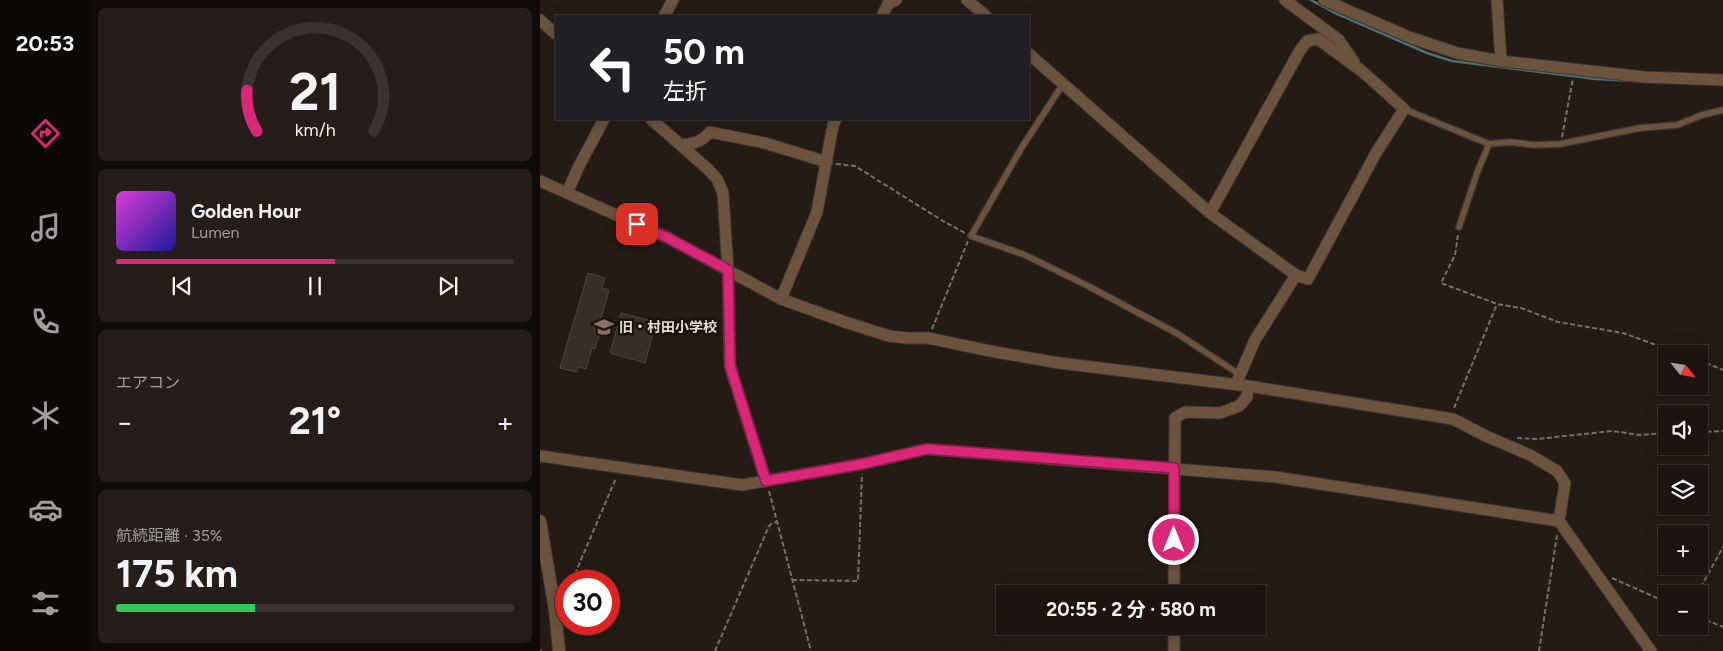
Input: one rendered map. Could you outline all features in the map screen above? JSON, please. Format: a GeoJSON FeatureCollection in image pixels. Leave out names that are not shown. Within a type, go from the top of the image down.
{"type":"FeatureCollection","features":[{"type":"Feature","properties":{"kind":"street"},"geometry":{"type":"LineString","coordinates":[[665,15],[673,0]]}},
{"type":"Feature","properties":{"kind":"street"},"geometry":{"type":"LineString","coordinates":[[968,0],[985,15]]}},
{"type":"Feature","properties":{"kind":"street"},"geometry":{"type":"LineString","coordinates":[[1285,0],[1339,40],[1359,69]]}},
{"type":"Feature","properties":{"kind":"street"},"geometry":{"type":"LineString","coordinates":[[1324,0],[1409,37],[1457,53],[1501,61],[1644,77],[1723,80]]}},
{"type":"Feature","properties":{"kind":"street"},"geometry":{"type":"LineString","coordinates":[[1497,0],[1501,61]]}},
{"type":"Feature","properties":{"kind":"street"},"geometry":{"type":"LineString","coordinates":[[882,15],[888,1]]}},
{"type":"Feature","properties":{"kind":"street"},"geometry":{"type":"LineString","coordinates":[[540,20],[555,33]]}},
{"type":"Feature","properties":{"kind":"street"},"geometry":{"type":"LineString","coordinates":[[1030,55],[1210,213],[1296,275],[1308,279],[1376,153],[1404,109],[1359,69],[1318,39],[1306,41],[1210,213]]}},
{"type":"Feature","properties":{"kind":"street"},"geometry":{"type":"LineString","coordinates":[[567,193],[603,120]]}},
{"type":"Feature","properties":{"kind":"street"},"geometry":{"type":"LineString","coordinates":[[652,120],[709,170],[717,179],[723,193],[728,270],[730,366],[766,481]]}},
{"type":"Feature","properties":{"kind":"street"},"geometry":{"type":"LineString","coordinates":[[781,299],[817,212],[836,120]]}},
{"type":"Feature","properties":{"kind":"street"},"geometry":{"type":"LineString","coordinates":[[680,145],[693,144],[706,137],[710,132],[765,143],[827,162]]}},
{"type":"Feature","properties":{"kind":"street"},"geometry":{"type":"LineString","coordinates":[[540,181],[668,238],[781,299],[889,336],[928,338],[1059,363],[1237,379],[1248,386],[1453,418],[1488,437],[1530,455],[1557,471],[1564,483],[1559,521],[1651,651]]}},
{"type":"Feature","properties":{"kind":"street"},"geometry":{"type":"LineString","coordinates":[[1237,379],[1255,340],[1296,275]]}},
{"type":"Feature","properties":{"kind":"street"},"geometry":{"type":"LineString","coordinates":[[1174,585],[1175,418],[1185,412],[1220,413],[1239,406],[1248,397],[1248,386]]}},
{"type":"Feature","properties":{"kind":"street"},"geometry":{"type":"LineString","coordinates":[[540,456],[742,485],[862,464],[927,449],[1275,477],[1559,521]]}},
{"type":"Feature","properties":{"kind":"street"},"geometry":{"type":"LineString","coordinates":[[540,521],[560,651]]}},
{"type":"Feature","properties":{"kind":"street"},"geometry":{"type":"LineString","coordinates":[[1174,635],[1174,651]]}},
{"type":"Feature","properties":{"kind":"lane"},"geometry":{"type":"LineString","coordinates":[[1063,84],[1022,147],[970,236],[1025,255],[1178,334],[1237,379]]}},
{"type":"Feature","properties":{"kind":"lane"},"geometry":{"type":"LineString","coordinates":[[1404,109],[1489,144],[1510,142],[1533,145],[1560,144],[1640,128],[1677,125],[1702,115],[1723,110]]}},
{"type":"Feature","properties":{"kind":"lane"},"geometry":{"type":"LineString","coordinates":[[1459,227],[1489,144]]}},
{"type":"Feature","properties":{"kind":"path"},"geometry":{"type":"LineString","coordinates":[[1560,144],[1575,68]]}},
{"type":"Feature","properties":{"kind":"path"},"geometry":{"type":"LineString","coordinates":[[827,162],[855,166],[970,236],[928,338]]}},
{"type":"Feature","properties":{"kind":"path"},"geometry":{"type":"LineString","coordinates":[[1459,227],[1455,255],[1442,283],[1496,304],[1521,308],[1558,322],[1623,333],[1658,346]]}},
{"type":"Feature","properties":{"kind":"path"},"geometry":{"type":"LineString","coordinates":[[1453,418],[1454,408],[1496,304]]}},
{"type":"Feature","properties":{"kind":"path"},"geometry":{"type":"LineString","coordinates":[[1708,364],[1723,370]]}},
{"type":"Feature","properties":{"kind":"path"},"geometry":{"type":"LineString","coordinates":[[1517,438],[1537,439],[1612,431],[1640,435],[1658,434]]}},
{"type":"Feature","properties":{"kind":"path"},"geometry":{"type":"LineString","coordinates":[[1708,432],[1723,431]]}},
{"type":"Feature","properties":{"kind":"path"},"geometry":{"type":"LineString","coordinates":[[792,580],[858,581],[862,464]]}},
{"type":"Feature","properties":{"kind":"path"},"geometry":{"type":"LineString","coordinates":[[577,570],[620,468]]}},
{"type":"Feature","properties":{"kind":"path"},"geometry":{"type":"LineString","coordinates":[[766,481],[811,651]]}},
{"type":"Feature","properties":{"kind":"path"},"geometry":{"type":"LineString","coordinates":[[1539,651],[1559,521]]}},
{"type":"Feature","properties":{"kind":"path"},"geometry":{"type":"LineString","coordinates":[[715,651],[769,526],[777,522]]}},
{"type":"Feature","properties":{"kind":"path"},"geometry":{"type":"LineString","coordinates":[[1702,585],[1723,547]]}},
{"type":"Feature","properties":{"kind":"path"},"geometry":{"type":"LineString","coordinates":[[1612,578],[1658,598]]}},
{"type":"Feature","properties":{"kind":"path"},"geometry":{"type":"LineString","coordinates":[[1708,621],[1723,627]]}},
{"type":"Feature","properties":{"kind":"building"},"geometry":{"type":"Polygon","coordinates":[[[588,273],[605,278],[602,288],[609,290],[600,322],[603,323],[595,349],[592,348],[586,369],[578,367],[577,372],[560,368],[588,273]]]}},
{"type":"Feature","properties":{"kind":"building"},"geometry":{"type":"Polygon","coordinates":[[[621,313],[656,322],[645,363],[610,353],[621,313]]]}},
{"type":"Feature","properties":{"kind":"waterway"},"geometry":{"type":"LineString","coordinates":[[1311,0],[1333,12],[1427,53],[1452,61],[1596,79],[1634,81]]}},
{"type":"Feature","properties":{"kind":"place","name":"旧・村田小学校"},"geometry":{"type":"Point","coordinates":[604,327]}},
{"type":"Feature","properties":{"kind":"route"},"geometry":{"type":"LineString","coordinates":[[637,224],[728,270],[730,366],[766,481],[862,464],[927,449],[1174,468],[1174,540]]}}]}
